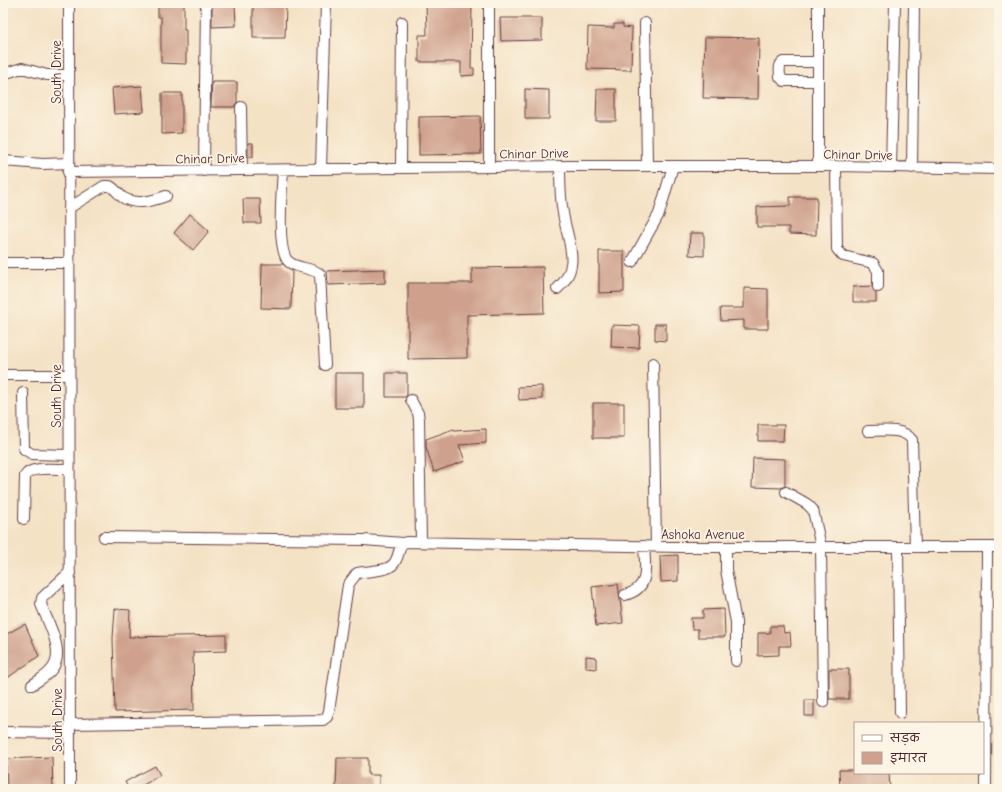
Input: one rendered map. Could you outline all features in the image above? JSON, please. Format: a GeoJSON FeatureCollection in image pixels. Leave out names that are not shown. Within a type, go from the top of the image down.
{"type":"FeatureCollection","features":[{"type":"Feature","properties":{"kind":"street","name":"South Drive"},"geometry":{"type":"LineString","coordinates":[[69,3],[70,789]]}},
{"type":"Feature","properties":{"kind":"street"},"geometry":{"type":"LineString","coordinates":[[204,171],[206,3]]}},
{"type":"Feature","properties":{"kind":"street"},"geometry":{"type":"LineString","coordinates":[[320,169],[326,3]]}},
{"type":"Feature","properties":{"kind":"street"},"geometry":{"type":"LineString","coordinates":[[489,3],[489,167]]}},
{"type":"Feature","properties":{"kind":"street"},"geometry":{"type":"LineString","coordinates":[[818,3],[818,166]]}},
{"type":"Feature","properties":{"kind":"street"},"geometry":{"type":"LineString","coordinates":[[891,167],[895,3]]}},
{"type":"Feature","properties":{"kind":"street"},"geometry":{"type":"LineString","coordinates":[[912,168],[914,3]]}},
{"type":"Feature","properties":{"kind":"street"},"geometry":{"type":"LineString","coordinates":[[401,168],[402,22]]}},
{"type":"Feature","properties":{"kind":"street"},"geometry":{"type":"LineString","coordinates":[[645,23],[647,166]]}},
{"type":"Feature","properties":{"kind":"street"},"geometry":{"type":"LineString","coordinates":[[818,62],[783,62],[780,65],[780,77],[784,81],[818,82]]}},
{"type":"Feature","properties":{"kind":"street"},"geometry":{"type":"LineString","coordinates":[[3,74],[22,68],[47,75],[69,75]]}},
{"type":"Feature","properties":{"kind":"street"},"geometry":{"type":"LineString","coordinates":[[241,107],[242,170]]}},
{"type":"Feature","properties":{"kind":"street","name":"Chinar Drive"},"geometry":{"type":"LineString","coordinates":[[3,160],[69,168],[204,171],[560,166],[836,166],[999,169]]}},
{"type":"Feature","properties":{"kind":"street"},"geometry":{"type":"LineString","coordinates":[[557,289],[568,278],[572,255],[561,202],[560,166]]}},
{"type":"Feature","properties":{"kind":"street"},"geometry":{"type":"LineString","coordinates":[[632,262],[652,229],[659,214],[673,166]]}},
{"type":"Feature","properties":{"kind":"street"},"geometry":{"type":"LineString","coordinates":[[836,166],[837,249],[843,256],[873,262],[878,271],[878,288]]}},
{"type":"Feature","properties":{"kind":"street"},"geometry":{"type":"LineString","coordinates":[[283,170],[281,222],[283,253],[288,261],[320,274],[325,365]]}},
{"type":"Feature","properties":{"kind":"street"},"geometry":{"type":"LineString","coordinates":[[69,208],[104,186],[110,186],[122,196],[136,202],[153,201],[166,196]]}},
{"type":"Feature","properties":{"kind":"street"},"geometry":{"type":"LineString","coordinates":[[3,263],[69,263]]}},
{"type":"Feature","properties":{"kind":"street"},"geometry":{"type":"LineString","coordinates":[[653,363],[656,546]]}},
{"type":"Feature","properties":{"kind":"street"},"geometry":{"type":"LineString","coordinates":[[3,375],[69,375]]}},
{"type":"Feature","properties":{"kind":"street"},"geometry":{"type":"LineString","coordinates":[[23,393],[24,449],[32,454],[69,455]]}},
{"type":"Feature","properties":{"kind":"street"},"geometry":{"type":"LineString","coordinates":[[411,400],[418,413],[419,419],[421,541]]}},
{"type":"Feature","properties":{"kind":"street"},"geometry":{"type":"LineString","coordinates":[[868,431],[900,431],[907,434],[912,440],[915,547]]}},
{"type":"Feature","properties":{"kind":"street"},"geometry":{"type":"LineString","coordinates":[[24,519],[26,473],[34,470],[69,469]]}},
{"type":"Feature","properties":{"kind":"street"},"geometry":{"type":"LineString","coordinates":[[786,492],[807,504],[813,510],[822,547],[823,702]]}},
{"type":"Feature","properties":{"kind":"street","name":"Ashoka Avenue"},"geometry":{"type":"LineString","coordinates":[[104,537],[726,547],[999,547]]}},
{"type":"Feature","properties":{"kind":"street"},"geometry":{"type":"LineString","coordinates":[[3,732],[70,728],[323,720],[327,717],[329,712],[348,585],[357,573],[381,569],[392,565],[396,560],[399,548],[405,542]]}},
{"type":"Feature","properties":{"kind":"street"},"geometry":{"type":"LineString","coordinates":[[624,595],[637,591],[642,585],[645,572],[644,546]]}},
{"type":"Feature","properties":{"kind":"street"},"geometry":{"type":"LineString","coordinates":[[726,547],[726,570],[736,622],[736,661]]}},
{"type":"Feature","properties":{"kind":"street"},"geometry":{"type":"LineString","coordinates":[[898,547],[900,714]]}},
{"type":"Feature","properties":{"kind":"street"},"geometry":{"type":"LineString","coordinates":[[986,789],[987,547]]}},
{"type":"Feature","properties":{"kind":"street"},"geometry":{"type":"LineString","coordinates":[[32,685],[53,668],[56,659],[55,639],[41,604],[42,598],[70,572]]}},
{"type":"Feature","properties":{"kind":"building"},"geometry":{"type":"Polygon","coordinates":[[[158,3],[184,3],[186,64],[161,63],[161,17],[158,17],[158,3]]]}},
{"type":"Feature","properties":{"kind":"building"},"geometry":{"type":"Polygon","coordinates":[[[212,3],[235,3],[236,26],[212,27],[212,3]]]}},
{"type":"Feature","properties":{"kind":"building"},"geometry":{"type":"Polygon","coordinates":[[[253,3],[286,3],[285,38],[253,38],[253,3]]]}},
{"type":"Feature","properties":{"kind":"building"},"geometry":{"type":"Polygon","coordinates":[[[426,3],[472,3],[471,68],[474,68],[474,75],[461,76],[461,62],[419,62],[419,35],[427,35],[426,3]]]}},
{"type":"Feature","properties":{"kind":"building"},"geometry":{"type":"Polygon","coordinates":[[[500,18],[542,18],[542,40],[501,41],[500,18]]]}},
{"type":"Feature","properties":{"kind":"building"},"geometry":{"type":"Polygon","coordinates":[[[614,24],[623,24],[623,27],[632,28],[631,70],[587,69],[588,27],[614,28],[614,24]]]}},
{"type":"Feature","properties":{"kind":"building"},"geometry":{"type":"Polygon","coordinates":[[[705,37],[759,38],[758,99],[703,98],[705,37]]]}},
{"type":"Feature","properties":{"kind":"building"},"geometry":{"type":"Polygon","coordinates":[[[212,82],[237,82],[237,102],[234,107],[211,107],[212,82]]]}},
{"type":"Feature","properties":{"kind":"building"},"geometry":{"type":"Polygon","coordinates":[[[142,86],[144,112],[114,114],[112,88],[142,86]]]}},
{"type":"Feature","properties":{"kind":"building"},"geometry":{"type":"Polygon","coordinates":[[[525,89],[549,90],[549,119],[525,119],[525,89]]]}},
{"type":"Feature","properties":{"kind":"building"},"geometry":{"type":"Polygon","coordinates":[[[597,89],[616,89],[616,121],[596,121],[597,89]]]}},
{"type":"Feature","properties":{"kind":"building"},"geometry":{"type":"Polygon","coordinates":[[[162,93],[182,93],[182,133],[162,134],[162,93]]]}},
{"type":"Feature","properties":{"kind":"building"},"geometry":{"type":"Polygon","coordinates":[[[480,116],[481,154],[419,155],[419,117],[480,116]]]}},
{"type":"Feature","properties":{"kind":"building"},"geometry":{"type":"Polygon","coordinates":[[[248,143],[253,143],[253,157],[248,157],[248,143]]]}},
{"type":"Feature","properties":{"kind":"building"},"geometry":{"type":"Polygon","coordinates":[[[790,197],[817,197],[816,235],[789,234],[789,227],[757,227],[757,207],[790,206],[790,197]]]}},
{"type":"Feature","properties":{"kind":"building"},"geometry":{"type":"Polygon","coordinates":[[[243,199],[260,199],[261,223],[244,223],[243,199]]]}},
{"type":"Feature","properties":{"kind":"building"},"geometry":{"type":"Polygon","coordinates":[[[190,214],[209,231],[193,250],[174,233],[190,214]]]}},
{"type":"Feature","properties":{"kind":"building"},"geometry":{"type":"Polygon","coordinates":[[[690,233],[704,233],[704,256],[689,255],[690,233]]]}},
{"type":"Feature","properties":{"kind":"building"},"geometry":{"type":"Polygon","coordinates":[[[599,251],[624,251],[624,292],[599,293],[599,251]]]}},
{"type":"Feature","properties":{"kind":"building"},"geometry":{"type":"Polygon","coordinates":[[[262,264],[283,264],[292,271],[291,309],[261,308],[262,264]]]}},
{"type":"Feature","properties":{"kind":"building"},"geometry":{"type":"Polygon","coordinates":[[[543,267],[544,313],[467,315],[467,358],[408,359],[408,283],[472,283],[472,268],[543,267]]]}},
{"type":"Feature","properties":{"kind":"building"},"geometry":{"type":"Polygon","coordinates":[[[385,269],[385,283],[328,285],[327,271],[385,269]]]}},
{"type":"Feature","properties":{"kind":"building"},"geometry":{"type":"Polygon","coordinates":[[[872,286],[876,293],[876,302],[853,302],[853,287],[872,286]]]}},
{"type":"Feature","properties":{"kind":"building"},"geometry":{"type":"Polygon","coordinates":[[[744,288],[768,289],[768,329],[744,329],[744,320],[721,321],[720,308],[744,308],[744,288]]]}},
{"type":"Feature","properties":{"kind":"building"},"geometry":{"type":"Polygon","coordinates":[[[655,324],[666,324],[666,341],[655,340],[655,324]]]}},
{"type":"Feature","properties":{"kind":"building"},"geometry":{"type":"Polygon","coordinates":[[[612,325],[640,326],[639,348],[611,347],[612,325]]]}},
{"type":"Feature","properties":{"kind":"building"},"geometry":{"type":"Polygon","coordinates":[[[335,373],[364,373],[364,408],[335,408],[335,373]]]}},
{"type":"Feature","properties":{"kind":"building"},"geometry":{"type":"Polygon","coordinates":[[[386,373],[407,373],[407,395],[405,397],[386,397],[386,373]]]}},
{"type":"Feature","properties":{"kind":"building"},"geometry":{"type":"Polygon","coordinates":[[[542,386],[542,399],[519,400],[518,387],[542,386]]]}},
{"type":"Feature","properties":{"kind":"building"},"geometry":{"type":"Polygon","coordinates":[[[593,403],[624,403],[624,438],[593,438],[593,403]]]}},
{"type":"Feature","properties":{"kind":"building"},"geometry":{"type":"Polygon","coordinates":[[[758,425],[784,425],[783,441],[758,441],[758,425]]]}},
{"type":"Feature","properties":{"kind":"building"},"geometry":{"type":"Polygon","coordinates":[[[454,429],[454,431],[486,429],[486,443],[459,445],[465,461],[434,472],[426,447],[426,439],[454,429]]]}},
{"type":"Feature","properties":{"kind":"building"},"geometry":{"type":"Polygon","coordinates":[[[753,458],[785,459],[785,486],[781,488],[752,487],[753,458]]]}},
{"type":"Feature","properties":{"kind":"building"},"geometry":{"type":"Polygon","coordinates":[[[678,555],[678,581],[661,582],[660,556],[678,555]]]}},
{"type":"Feature","properties":{"kind":"building"},"geometry":{"type":"Polygon","coordinates":[[[618,584],[623,623],[596,626],[592,587],[618,584]]]}},
{"type":"Feature","properties":{"kind":"building"},"geometry":{"type":"Polygon","coordinates":[[[115,609],[130,610],[129,637],[226,635],[226,651],[193,652],[194,710],[115,712],[113,638],[115,609]]]}},
{"type":"Feature","properties":{"kind":"building"},"geometry":{"type":"Polygon","coordinates":[[[724,609],[725,637],[698,637],[698,629],[692,629],[691,618],[703,618],[703,610],[724,609]]]}},
{"type":"Feature","properties":{"kind":"building"},"geometry":{"type":"Polygon","coordinates":[[[25,624],[39,656],[3,681],[3,636],[25,624]]]}},
{"type":"Feature","properties":{"kind":"building"},"geometry":{"type":"Polygon","coordinates":[[[770,626],[783,626],[784,633],[790,632],[791,646],[779,646],[779,655],[758,656],[758,633],[770,633],[770,626]]]}},
{"type":"Feature","properties":{"kind":"building"},"geometry":{"type":"Polygon","coordinates":[[[586,656],[596,657],[596,669],[586,668],[586,656]]]}},
{"type":"Feature","properties":{"kind":"building"},"geometry":{"type":"Polygon","coordinates":[[[829,669],[849,669],[849,699],[829,699],[829,669]]]}},
{"type":"Feature","properties":{"kind":"building"},"geometry":{"type":"Polygon","coordinates":[[[805,700],[814,700],[814,716],[805,716],[805,700]]]}},
{"type":"Feature","properties":{"kind":"building"},"geometry":{"type":"Polygon","coordinates":[[[52,757],[53,789],[7,789],[6,759],[52,757]]]}},
{"type":"Feature","properties":{"kind":"building"},"geometry":{"type":"Polygon","coordinates":[[[337,758],[368,758],[368,775],[379,775],[379,789],[336,789],[337,758]]]}},
{"type":"Feature","properties":{"kind":"building"},"geometry":{"type":"Polygon","coordinates":[[[155,766],[160,775],[140,787],[141,789],[129,789],[125,782],[155,766]]]}},
{"type":"Feature","properties":{"kind":"building"},"geometry":{"type":"Polygon","coordinates":[[[839,770],[854,770],[854,774],[889,774],[890,789],[840,789],[839,770]]]}}]}
